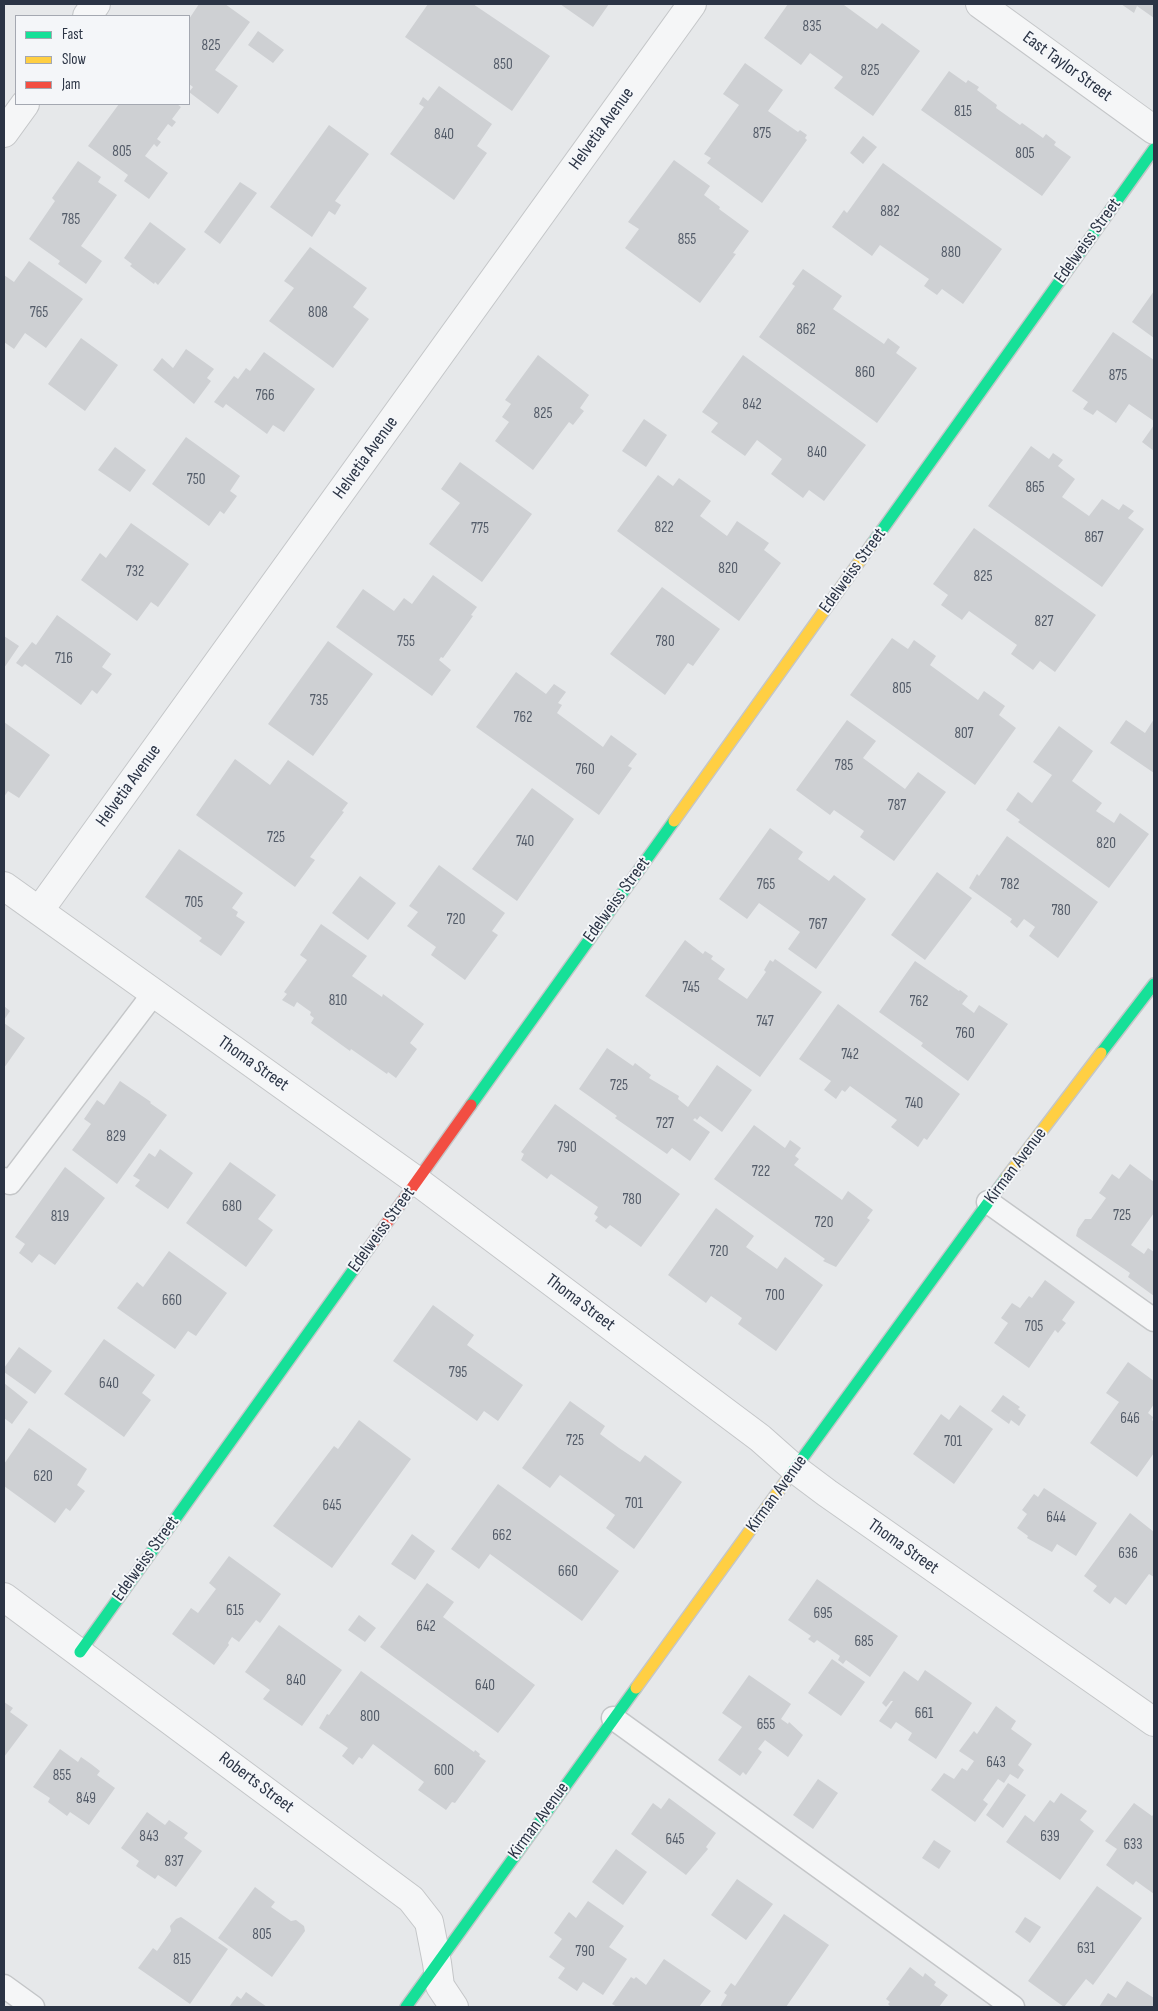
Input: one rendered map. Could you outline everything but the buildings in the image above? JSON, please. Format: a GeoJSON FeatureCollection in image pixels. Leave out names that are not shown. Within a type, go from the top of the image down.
{"type":"FeatureCollection","features":[{"type":"Feature","properties":{"kind":"street"},"geometry":{"type":"LineString","coordinates":[[88,15],[96,4]]}},
{"type":"Feature","properties":{"kind":"street","name":"Helvetia Avenue"},"geometry":{"type":"LineString","coordinates":[[39,911],[692,4]]}},
{"type":"Feature","properties":{"kind":"street","name":"East Taylor Street"},"geometry":{"type":"LineString","coordinates":[[980,4],[1154,130]]}},
{"type":"Feature","properties":{"kind":"street"},"geometry":{"type":"LineString","coordinates":[[4,133],[24,105]]}},
{"type":"Feature","properties":{"kind":"street","name":"Edelweiss Street"},"geometry":{"type":"LineString","coordinates":[[80,1652],[1154,149]]}},
{"type":"Feature","properties":{"kind":"street","name":"Thoma Street"},"geometry":{"type":"LineString","coordinates":[[4,886],[417,1181],[760,1438],[795,1469],[838,1501],[1154,1722]]}},
{"type":"Feature","properties":{"kind":"street","name":"Kirman Avenue"},"geometry":{"type":"LineString","coordinates":[[406,2007],[613,1718],[988,1202],[1154,984]]}},
{"type":"Feature","properties":{"kind":"street","name":"Roberts Street"},"geometry":{"type":"LineString","coordinates":[[4,1596],[411,1899],[429,1922],[438,1962],[440,1986],[454,2007]]}},
{"type":"Feature","properties":{"kind":"lane"},"geometry":{"type":"LineString","coordinates":[[4,1178],[10,1184],[154,993]]}},
{"type":"Feature","properties":{"kind":"lane"},"geometry":{"type":"LineString","coordinates":[[988,1202],[1154,1320]]}},
{"type":"Feature","properties":{"kind":"lane"},"geometry":{"type":"LineString","coordinates":[[613,1718],[1013,2007]]}},
{"type":"Feature","properties":{"kind":"lane"},"geometry":{"type":"LineString","coordinates":[[4,1986],[33,2007]]}},
{"type":"Feature","properties":{"kind":"traffic: fast"},"geometry":{"type":"LineString","coordinates":[[872,544],[1154,149]]}},
{"type":"Feature","properties":{"kind":"traffic: fast"},"geometry":{"type":"LineString","coordinates":[[471,1105],[674,821]]}},
{"type":"Feature","properties":{"kind":"traffic: fast"},"geometry":{"type":"LineString","coordinates":[[1101,1053],[1154,984]]}},
{"type":"Feature","properties":{"kind":"traffic: fast"},"geometry":{"type":"LineString","coordinates":[[788,1478],[1006,1178]]}},
{"type":"Feature","properties":{"kind":"traffic: fast"},"geometry":{"type":"LineString","coordinates":[[80,1652],[369,1248]]}},
{"type":"Feature","properties":{"kind":"traffic: fast"},"geometry":{"type":"LineString","coordinates":[[406,2007],[636,1688]]}},
{"type":"Feature","properties":{"kind":"traffic: slow"},"geometry":{"type":"LineString","coordinates":[[674,821],[872,544]]}},
{"type":"Feature","properties":{"kind":"traffic: slow"},"geometry":{"type":"LineString","coordinates":[[1006,1178],[1101,1053]]}},
{"type":"Feature","properties":{"kind":"traffic: slow"},"geometry":{"type":"LineString","coordinates":[[636,1688],[788,1478]]}},
{"type":"Feature","properties":{"kind":"traffic: jam"},"geometry":{"type":"LineString","coordinates":[[369,1248],[471,1105]]}}]}
